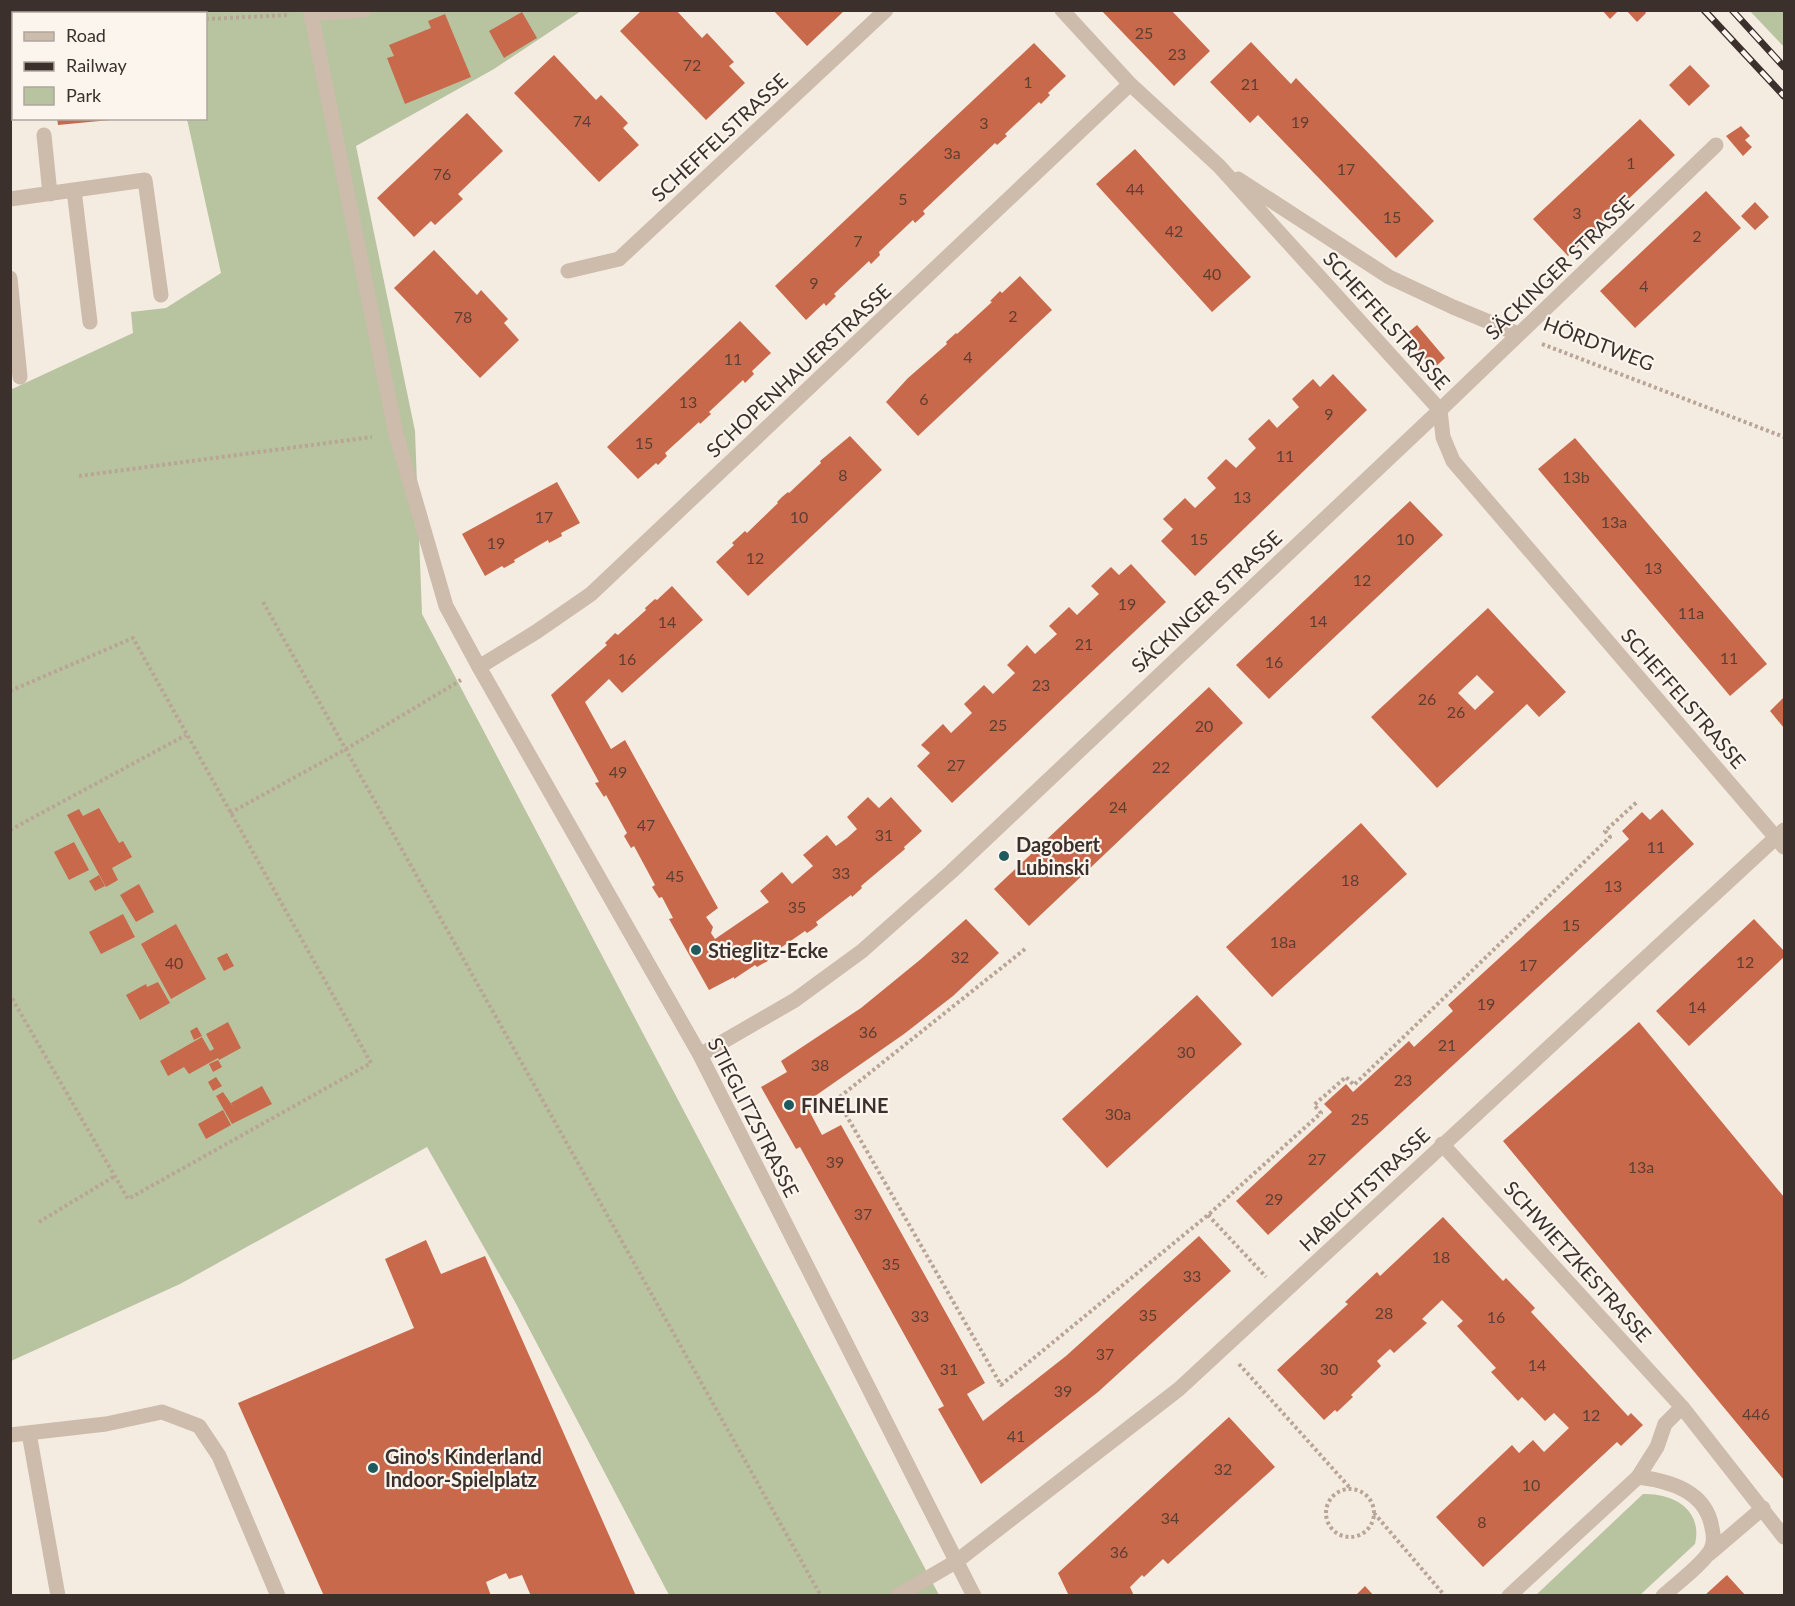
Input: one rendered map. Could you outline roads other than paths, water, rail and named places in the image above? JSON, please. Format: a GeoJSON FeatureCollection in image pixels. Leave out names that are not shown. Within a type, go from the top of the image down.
{"type":"FeatureCollection","features":[{"type":"Feature","properties":{"kind":"street","name":"STIEGLITZSTRASSE"},"geometry":{"type":"LineString","coordinates":[[364,10],[311,14],[396,434],[446,606],[700,1055],[974,1596]]}},
{"type":"Feature","properties":{"kind":"street","name":"SCHEFFELSTRASSE"},"geometry":{"type":"LineString","coordinates":[[568,271],[619,259],[886,10]]}},
{"type":"Feature","properties":{"kind":"street","name":"SCHEFFELSTRASSE"},"geometry":{"type":"LineString","coordinates":[[1062,10],[1130,84],[1219,166],[1440,410],[1443,437],[1453,461],[1782,838]]}},
{"type":"Feature","properties":{"kind":"street","name":"SCHOPENHAUERSTRASSE"},"geometry":{"type":"LineString","coordinates":[[479,667],[536,632],[591,594],[1130,84]]}},
{"type":"Feature","properties":{"kind":"street"},"geometry":{"type":"LineString","coordinates":[[44,135],[50,194]]}},
{"type":"Feature","properties":{"kind":"street","name":"SÄCKINGER STRASSE"},"geometry":{"type":"LineString","coordinates":[[700,1055],[795,1000],[862,951],[951,872],[1440,410],[1716,145]]}},
{"type":"Feature","properties":{"kind":"street","name":"HÖRDTWEG"},"geometry":{"type":"LineString","coordinates":[[1219,166],[1389,277],[1518,334]]}},
{"type":"Feature","properties":{"kind":"street"},"geometry":{"type":"LineString","coordinates":[[10,199],[145,180],[161,295]]}},
{"type":"Feature","properties":{"kind":"street"},"geometry":{"type":"LineString","coordinates":[[74,190],[90,322]]}},
{"type":"Feature","properties":{"kind":"street"},"geometry":{"type":"LineString","coordinates":[[10,278],[20,377]]}},
{"type":"Feature","properties":{"kind":"street","name":"HABICHTSTRASSE"},"geometry":{"type":"LineString","coordinates":[[897,1596],[957,1561],[1179,1389],[1442,1144],[1782,838]]}},
{"type":"Feature","properties":{"kind":"street","name":"SCHWIETZKESTRASSE"},"geometry":{"type":"LineString","coordinates":[[1442,1144],[1682,1407],[1785,1536]]}},
{"type":"Feature","properties":{"kind":"street"},"geometry":{"type":"LineString","coordinates":[[1509,1596],[1638,1477],[1657,1447],[1665,1424],[1682,1407]]}},
{"type":"Feature","properties":{"kind":"street"},"geometry":{"type":"LineString","coordinates":[[10,1435],[106,1424],[162,1412],[199,1426],[219,1456],[278,1596]]}},
{"type":"Feature","properties":{"kind":"street"},"geometry":{"type":"LineString","coordinates":[[29,1433],[58,1596]]}},
{"type":"Feature","properties":{"kind":"street"},"geometry":{"type":"LineString","coordinates":[[1638,1477],[1665,1481],[1700,1500],[1709,1512],[1713,1530],[1713,1542],[1709,1554]]}},
{"type":"Feature","properties":{"kind":"street"},"geometry":{"type":"LineString","coordinates":[[1664,1596],[1763,1508]]}},
{"type":"Feature","properties":{"kind":"railway"},"geometry":{"type":"LineString","coordinates":[[1704,10],[1784,96]]}},
{"type":"Feature","properties":{"kind":"railway"},"geometry":{"type":"LineString","coordinates":[[1732,10],[1784,67]]}},
{"type":"Feature","properties":{"kind":"place","name":"Dagobert Lubinski"},"geometry":{"type":"Point","coordinates":[1004,856]}},
{"type":"Feature","properties":{"kind":"place","name":"Stieglitz-Ecke"},"geometry":{"type":"Point","coordinates":[696,950]}},
{"type":"Feature","properties":{"kind":"place","name":"FINELINE"},"geometry":{"type":"Point","coordinates":[789,1105]}},
{"type":"Feature","properties":{"kind":"place","name":"Gino's Kinderland Indoor-Spielplatz"},"geometry":{"type":"Point","coordinates":[373,1468]}}]}
